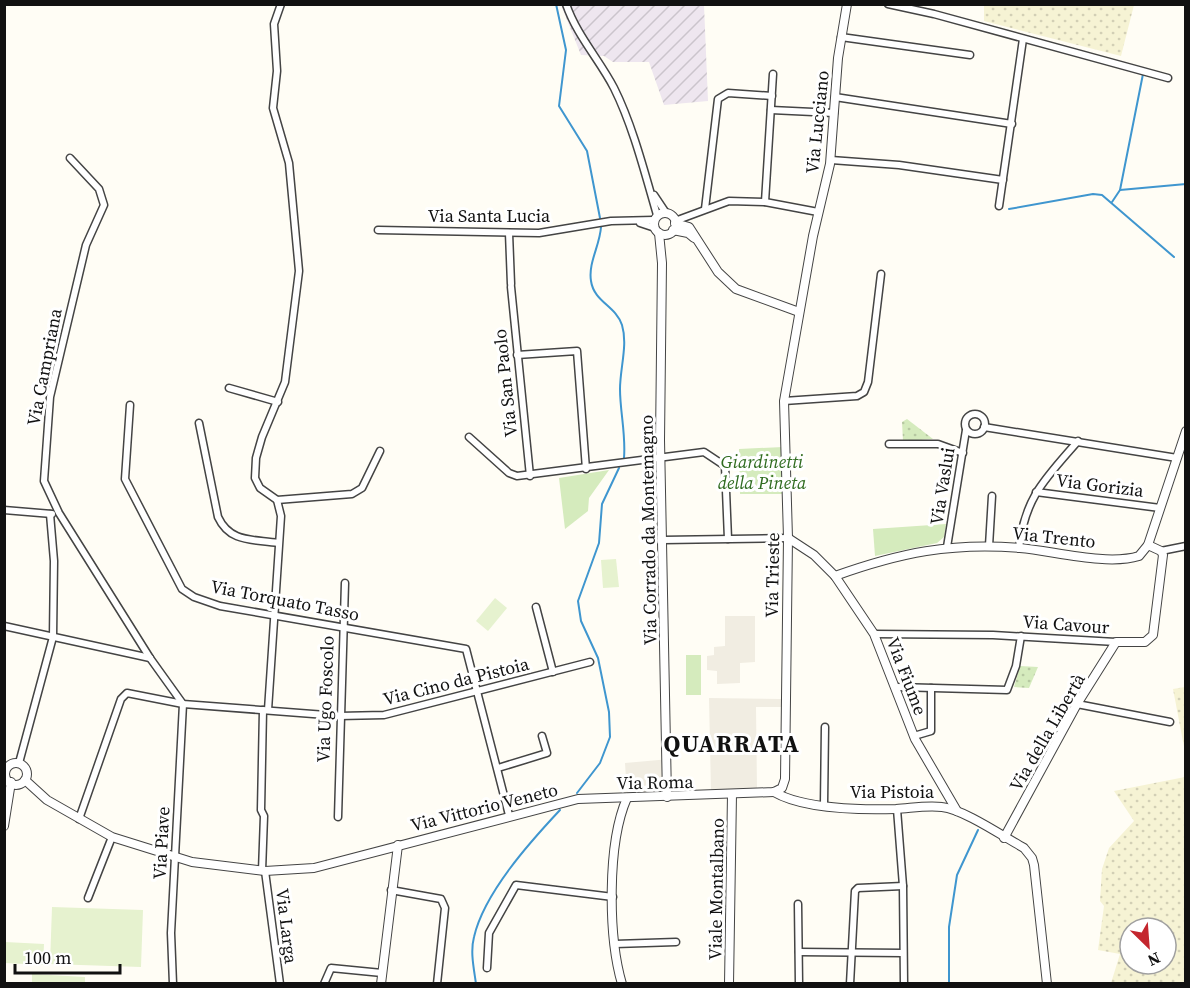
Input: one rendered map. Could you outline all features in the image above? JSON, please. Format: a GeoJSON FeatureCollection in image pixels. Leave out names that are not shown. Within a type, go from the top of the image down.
{"type":"FeatureCollection","features":[{"type":"Feature","properties":{"kind":"street"},"geometry":{"type":"LineString","coordinates":[[281,4],[274,24],[277,71],[273,108],[289,163],[299,271],[285,382],[262,437],[254,471],[260,488],[277,500],[358,492],[367,480],[380,451]]}},
{"type":"Feature","properties":{"kind":"street"},"geometry":{"type":"LineString","coordinates":[[566,4],[574,28],[598,59],[615,90],[650,190],[656,224]]}},
{"type":"Feature","properties":{"kind":"street","name":"Via Lucciano"},"geometry":{"type":"LineString","coordinates":[[799,312],[818,212],[831,160],[841,37],[847,4]]}},
{"type":"Feature","properties":{"kind":"street"},"geometry":{"type":"LineString","coordinates":[[888,4],[934,14],[1168,78]]}},
{"type":"Feature","properties":{"kind":"street"},"geometry":{"type":"LineString","coordinates":[[841,37],[970,55]]}},
{"type":"Feature","properties":{"kind":"street"},"geometry":{"type":"LineString","coordinates":[[999,206],[1023,39]]}},
{"type":"Feature","properties":{"kind":"street"},"geometry":{"type":"LineString","coordinates":[[765,202],[773,74]]}},
{"type":"Feature","properties":{"kind":"street"},"geometry":{"type":"LineString","coordinates":[[705,209],[718,99],[728,93],[772,96]]}},
{"type":"Feature","properties":{"kind":"street"},"geometry":{"type":"LineString","coordinates":[[835,97],[1012,124]]}},
{"type":"Feature","properties":{"kind":"street"},"geometry":{"type":"LineString","coordinates":[[771,110],[834,113]]}},
{"type":"Feature","properties":{"kind":"street","name":"Via Campriana"},"geometry":{"type":"LineString","coordinates":[[70,158],[99,189],[104,200],[86,245],[47,413],[44,480],[58,513],[150,658],[183,704]]}},
{"type":"Feature","properties":{"kind":"street"},"geometry":{"type":"LineString","coordinates":[[831,160],[899,165],[1003,180]]}},
{"type":"Feature","properties":{"kind":"street"},"geometry":{"type":"LineString","coordinates":[[650,190],[673,227]]}},
{"type":"Feature","properties":{"kind":"street"},"geometry":{"type":"LineString","coordinates":[[673,227],[705,209],[729,201],[765,202],[818,212]]}},
{"type":"Feature","properties":{"kind":"street"},"geometry":{"type":"LineString","coordinates":[[656,224],[666,213]]}},
{"type":"Feature","properties":{"kind":"street","name":"Via Santa Lucia"},"geometry":{"type":"LineString","coordinates":[[378,230],[509,233],[545,232],[611,221],[656,224]]}},
{"type":"Feature","properties":{"kind":"street"},"geometry":{"type":"LineString","coordinates":[[656,224],[688,233],[695,239],[718,272],[736,289],[799,312]]}},
{"type":"Feature","properties":{"kind":"street","name":"Via Corrado da Montemagno"},"geometry":{"type":"LineString","coordinates":[[656,224],[662,262],[662,456],[667,797]]}},
{"type":"Feature","properties":{"kind":"street","name":"Via Corrado da Montemagno"},"geometry":{"type":"LineString","coordinates":[[662,262],[673,227]]}},
{"type":"Feature","properties":{"kind":"street","name":"Via San Paolo"},"geometry":{"type":"LineString","coordinates":[[509,233],[511,286],[530,476]]}},
{"type":"Feature","properties":{"kind":"street"},"geometry":{"type":"LineString","coordinates":[[784,401],[857,396],[864,392],[868,382],[881,274]]}},
{"type":"Feature","properties":{"kind":"street","name":"Via Trieste"},"geometry":{"type":"LineString","coordinates":[[774,792],[782,788],[785,779],[788,537],[784,401],[799,312]]}},
{"type":"Feature","properties":{"kind":"street"},"geometry":{"type":"LineString","coordinates":[[517,355],[577,351],[586,469]]}},
{"type":"Feature","properties":{"kind":"street"},"geometry":{"type":"LineString","coordinates":[[229,388],[278,402]]}},
{"type":"Feature","properties":{"kind":"street","name":"Via Torquato Tasso"},"geometry":{"type":"LineString","coordinates":[[130,405],[125,478],[182,589],[208,603],[466,649],[477,691]]}},
{"type":"Feature","properties":{"kind":"street"},"geometry":{"type":"LineString","coordinates":[[984,428],[982,418],[973,415],[966,420],[966,430],[976,434],[984,428],[1176,458]]}},
{"type":"Feature","properties":{"kind":"street"},"geometry":{"type":"LineString","coordinates":[[199,423],[222,526],[235,537],[278,543]]}},
{"type":"Feature","properties":{"kind":"street","name":"Via Vaslui"},"geometry":{"type":"LineString","coordinates":[[947,547],[966,430]]}},
{"type":"Feature","properties":{"kind":"street"},"geometry":{"type":"LineString","coordinates":[[1185,431],[1148,545],[1161,551],[1185,546]]}},
{"type":"Feature","properties":{"kind":"street"},"geometry":{"type":"LineString","coordinates":[[469,437],[509,473],[530,476],[704,452],[725,466],[728,539]]}},
{"type":"Feature","properties":{"kind":"street"},"geometry":{"type":"LineString","coordinates":[[1019,548],[1022,523],[1036,492],[1078,441]]}},
{"type":"Feature","properties":{"kind":"street"},"geometry":{"type":"LineString","coordinates":[[889,444],[938,444],[963,453]]}},
{"type":"Feature","properties":{"kind":"street","name":"Via Gorizia"},"geometry":{"type":"LineString","coordinates":[[1036,492],[1160,508]]}},
{"type":"Feature","properties":{"kind":"street"},"geometry":{"type":"LineString","coordinates":[[989,546],[992,496]]}},
{"type":"Feature","properties":{"kind":"street","name":"Via Larga"},"geometry":{"type":"LineString","coordinates":[[277,500],[281,516],[261,753],[261,810],[264,816],[264,871],[280,984]]}},
{"type":"Feature","properties":{"kind":"street"},"geometry":{"type":"LineString","coordinates":[[4,510],[58,513]]}},
{"type":"Feature","properties":{"kind":"street"},"geometry":{"type":"LineString","coordinates":[[19,764],[53,637],[54,579],[50,514]]}},
{"type":"Feature","properties":{"kind":"street"},"geometry":{"type":"LineString","coordinates":[[663,540],[788,537]]}},
{"type":"Feature","properties":{"kind":"street","name":"Via Fiume"},"geometry":{"type":"LineString","coordinates":[[788,537],[814,555],[835,576],[874,634],[897,687],[914,736],[957,811]]}},
{"type":"Feature","properties":{"kind":"street","name":"Via Trento"},"geometry":{"type":"LineString","coordinates":[[835,576],[893,556],[947,547],[1019,548],[1118,559],[1139,556],[1148,545]]}},
{"type":"Feature","properties":{"kind":"street","name":"Via Cavour"},"geometry":{"type":"LineString","coordinates":[[874,634],[1021,636],[1145,642],[1153,635],[1163,555],[1161,551]]}},
{"type":"Feature","properties":{"kind":"street","name":"Via Ugo Foscolo"},"geometry":{"type":"LineString","coordinates":[[338,817],[339,716],[345,582]]}},
{"type":"Feature","properties":{"kind":"street"},"geometry":{"type":"LineString","coordinates":[[536,607],[554,672]]}},
{"type":"Feature","properties":{"kind":"street"},"geometry":{"type":"LineString","coordinates":[[4,626],[150,658]]}},
{"type":"Feature","properties":{"kind":"street"},"geometry":{"type":"LineString","coordinates":[[897,687],[1008,689],[1016,666],[1021,636]]}},
{"type":"Feature","properties":{"kind":"street","name":"Via della Libertà"},"geometry":{"type":"LineString","coordinates":[[1004,838],[1077,705],[1116,642]]}},
{"type":"Feature","properties":{"kind":"street","name":"Via Cino da Pistoia"},"geometry":{"type":"LineString","coordinates":[[79,819],[123,694],[134,694],[183,704],[339,716],[384,715],[590,662]]}},
{"type":"Feature","properties":{"kind":"street"},"geometry":{"type":"LineString","coordinates":[[914,736],[931,731],[931,688]]}},
{"type":"Feature","properties":{"kind":"street"},"geometry":{"type":"LineString","coordinates":[[477,691],[509,815]]}},
{"type":"Feature","properties":{"kind":"street","name":"Via Piave"},"geometry":{"type":"LineString","coordinates":[[173,984],[171,933],[183,704]]}},
{"type":"Feature","properties":{"kind":"street"},"geometry":{"type":"LineString","coordinates":[[1077,705],[1170,722]]}},
{"type":"Feature","properties":{"kind":"street"},"geometry":{"type":"LineString","coordinates":[[824,805],[825,727]]}},
{"type":"Feature","properties":{"kind":"street"},"geometry":{"type":"LineString","coordinates":[[498,768],[547,753],[542,736]]}},
{"type":"Feature","properties":{"kind":"street"},"geometry":{"type":"LineString","coordinates":[[4,826],[10,782],[6,775],[6,767],[19,764],[27,771],[25,780],[20,783],[10,782]]}},
{"type":"Feature","properties":{"kind":"street","name":"Via Vittorio Veneto"},"geometry":{"type":"LineString","coordinates":[[25,780],[47,800],[112,837],[175,858],[222,867],[264,871],[314,868],[509,815],[579,799]]}},
{"type":"Feature","properties":{"kind":"street"},"geometry":{"type":"LineString","coordinates":[[732,794],[774,792]]}},
{"type":"Feature","properties":{"kind":"street","name":"Via Pistoia"},"geometry":{"type":"LineString","coordinates":[[774,792],[790,801],[824,805],[897,809],[944,807],[957,811],[1024,848],[1032,858],[1047,984]]}},
{"type":"Feature","properties":{"kind":"street","name":"Via Roma"},"geometry":{"type":"LineString","coordinates":[[579,799],[732,794]]}},
{"type":"Feature","properties":{"kind":"street","name":"Viale Montalbano"},"geometry":{"type":"LineString","coordinates":[[729,984],[732,794]]}},
{"type":"Feature","properties":{"kind":"street"},"geometry":{"type":"LineString","coordinates":[[622,984],[615,944],[613,897],[616,834],[627,798]]}},
{"type":"Feature","properties":{"kind":"street"},"geometry":{"type":"LineString","coordinates":[[897,809],[903,886],[904,984]]}},
{"type":"Feature","properties":{"kind":"street"},"geometry":{"type":"LineString","coordinates":[[88,898],[112,837]]}},
{"type":"Feature","properties":{"kind":"street"},"geometry":{"type":"LineString","coordinates":[[381,984],[398,845]]}},
{"type":"Feature","properties":{"kind":"street"},"geometry":{"type":"LineString","coordinates":[[487,968],[489,933],[516,885],[613,897]]}},
{"type":"Feature","properties":{"kind":"street"},"geometry":{"type":"LineString","coordinates":[[850,984],[855,891],[858,888],[903,886]]}},
{"type":"Feature","properties":{"kind":"street"},"geometry":{"type":"LineString","coordinates":[[391,890],[441,899],[444,903],[437,984]]}},
{"type":"Feature","properties":{"kind":"street"},"geometry":{"type":"LineString","coordinates":[[798,904],[799,984]]}},
{"type":"Feature","properties":{"kind":"street"},"geometry":{"type":"LineString","coordinates":[[615,944],[676,942]]}},
{"type":"Feature","properties":{"kind":"street"},"geometry":{"type":"LineString","coordinates":[[799,952],[903,952]]}},
{"type":"Feature","properties":{"kind":"street"},"geometry":{"type":"LineString","coordinates":[[324,984],[331,968],[382,973]]}},
{"type":"Feature","properties":{"kind":"shaded area"},"geometry":{"type":"Polygon","coordinates":[[[984,4],[1134,5],[1121,56],[984,21],[984,4]]]}},
{"type":"Feature","properties":{"kind":"shaded area"},"geometry":{"type":"Polygon","coordinates":[[[561,5],[704,5],[708,101],[664,105],[649,62],[613,62],[604,56],[581,55],[561,5]]]}},
{"type":"Feature","properties":{"kind":"shaded area"},"geometry":{"type":"Polygon","coordinates":[[[725,616],[755,616],[755,662],[740,663],[740,683],[717,684],[717,671],[707,670],[707,656],[714,655],[714,647],[725,646],[725,616]]]}},
{"type":"Feature","properties":{"kind":"shaded area"},"geometry":{"type":"Polygon","coordinates":[[[1186,687],[1185,752],[1173,689],[1186,687]]]}},
{"type":"Feature","properties":{"kind":"shaded area"},"geometry":{"type":"Polygon","coordinates":[[[709,698],[781,699],[782,707],[756,707],[757,789],[711,792],[709,698]]]}},
{"type":"Feature","properties":{"kind":"shaded area"},"geometry":{"type":"Polygon","coordinates":[[[670,759],[670,794],[627,795],[625,763],[670,759]]]}},
{"type":"Feature","properties":{"kind":"shaded area"},"geometry":{"type":"Polygon","coordinates":[[[1185,777],[1185,983],[1111,983],[1118,960],[1118,976],[1178,976],[1178,916],[1118,916],[1118,954],[1098,950],[1104,906],[1100,901],[1102,869],[1109,848],[1134,821],[1114,791],[1185,777]]]}},
{"type":"Feature","properties":{"kind":"green space"},"geometry":{"type":"Polygon","coordinates":[[[907,419],[933,439],[903,441],[902,422],[907,419]]]}},
{"type":"Feature","properties":{"kind":"green space","name":"Giardinetti della Pineta"},"geometry":{"type":"Polygon","coordinates":[[[783,447],[785,494],[740,494],[739,449],[783,447]]]}},
{"type":"Feature","properties":{"kind":"green space"},"geometry":{"type":"Polygon","coordinates":[[[609,470],[589,498],[588,511],[565,529],[559,478],[609,470]]]}},
{"type":"Feature","properties":{"kind":"green space"},"geometry":{"type":"Polygon","coordinates":[[[946,524],[944,537],[937,543],[875,556],[873,529],[946,524]]]}},
{"type":"Feature","properties":{"kind":"green space"},"geometry":{"type":"Polygon","coordinates":[[[616,559],[619,587],[603,588],[601,560],[616,559]]]}},
{"type":"Feature","properties":{"kind":"green space"},"geometry":{"type":"Polygon","coordinates":[[[495,598],[507,608],[488,631],[476,621],[495,598]]]}},
{"type":"Feature","properties":{"kind":"green space"},"geometry":{"type":"Polygon","coordinates":[[[686,655],[701,655],[701,695],[686,695],[686,655]]]}},
{"type":"Feature","properties":{"kind":"green space"},"geometry":{"type":"Polygon","coordinates":[[[1020,666],[1038,667],[1029,688],[1014,687],[1020,666]]]}},
{"type":"Feature","properties":{"kind":"green space"},"geometry":{"type":"Polygon","coordinates":[[[52,907],[143,910],[141,967],[50,964],[52,907]]]}},
{"type":"Feature","properties":{"kind":"green space"},"geometry":{"type":"Polygon","coordinates":[[[5,942],[44,944],[43,965],[5,963],[5,942]]]}},
{"type":"Feature","properties":{"kind":"green space"},"geometry":{"type":"Polygon","coordinates":[[[32,974],[85,977],[85,983],[32,983],[32,974]]]}},
{"type":"Feature","properties":{"kind":"waterway"},"geometry":{"type":"LineString","coordinates":[[556,4],[566,50],[559,106],[587,151],[600,218]]}},
{"type":"Feature","properties":{"kind":"waterway"},"geometry":{"type":"LineString","coordinates":[[1112,202],[1120,190],[1143,74]]}},
{"type":"Feature","properties":{"kind":"waterway"},"geometry":{"type":"LineString","coordinates":[[1120,190],[1186,184]]}},
{"type":"Feature","properties":{"kind":"waterway"},"geometry":{"type":"LineString","coordinates":[[1009,209],[1093,194],[1102,195],[1174,257]]}},
{"type":"Feature","properties":{"kind":"waterway"},"geometry":{"type":"LineString","coordinates":[[601,227],[591,268],[591,281],[596,294],[619,319],[624,333],[620,381],[624,458]]}},
{"type":"Feature","properties":{"kind":"waterway"},"geometry":{"type":"LineString","coordinates":[[577,793],[600,763],[610,737],[609,712],[598,658],[581,621],[578,601],[599,543],[602,504],[619,468]]}},
{"type":"Feature","properties":{"kind":"waterway"},"geometry":{"type":"LineString","coordinates":[[476,984],[472,949],[479,920],[487,903],[522,853],[560,810]]}},
{"type":"Feature","properties":{"kind":"waterway"},"geometry":{"type":"LineString","coordinates":[[949,984],[949,927],[957,875],[978,830]]}},
{"type":"Feature","properties":{"kind":"district","name":"QUARRATA"},"geometry":{"type":"Point","coordinates":[732,743]}}]}
